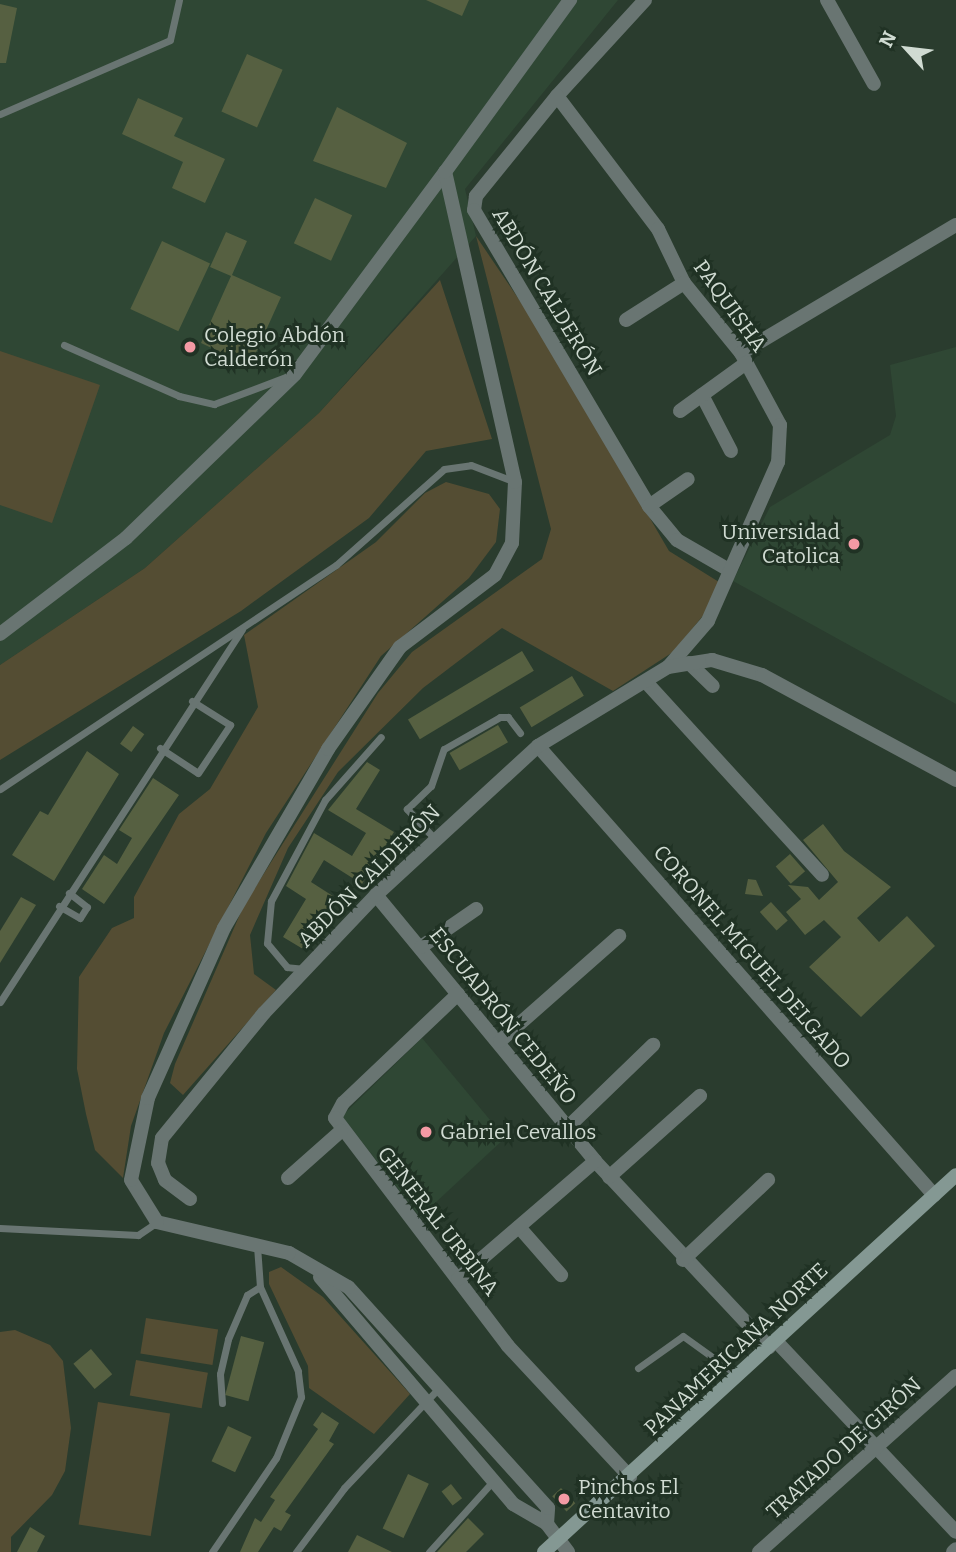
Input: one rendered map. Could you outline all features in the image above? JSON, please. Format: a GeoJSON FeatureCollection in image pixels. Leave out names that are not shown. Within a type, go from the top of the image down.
{"type":"FeatureCollection","features":[{"type":"Feature","properties":{"kind":"main road","name":"PANAMERICANA NORTE"},"geometry":{"type":"LineString","coordinates":[[544,1552],[630,1477],[956,1175]]}},
{"type":"Feature","properties":{"kind":"street"},"geometry":{"type":"LineString","coordinates":[[0,634],[127,538],[295,374],[570,0]]}},
{"type":"Feature","properties":{"kind":"street","name":"ABDÓN CALDERÓN"},"geometry":{"type":"LineString","coordinates":[[645,0],[557,96],[476,196],[474,210],[649,506],[677,540],[729,570]]}},
{"type":"Feature","properties":{"kind":"street"},"geometry":{"type":"LineString","coordinates":[[827,0],[874,84]]}},
{"type":"Feature","properties":{"kind":"street","name":"PAQUISHA"},"geometry":{"type":"LineString","coordinates":[[557,96],[658,229],[684,283],[744,358],[774,411],[781,450],[701,634],[668,667]]}},
{"type":"Feature","properties":{"kind":"street"},"geometry":{"type":"LineString","coordinates":[[445,172],[515,482],[512,543],[495,575],[400,647],[328,749],[224,928],[135,1141],[131,1180],[157,1222],[289,1253],[316,1271],[348,1287],[489,1438],[548,1508],[547,1524]]}},
{"type":"Feature","properties":{"kind":"street"},"geometry":{"type":"LineString","coordinates":[[680,411],[744,358],[956,225]]}},
{"type":"Feature","properties":{"kind":"street"},"geometry":{"type":"LineString","coordinates":[[626,320],[684,283]]}},
{"type":"Feature","properties":{"kind":"street"},"geometry":{"type":"LineString","coordinates":[[702,395],[731,451]]}},
{"type":"Feature","properties":{"kind":"street"},"geometry":{"type":"LineString","coordinates":[[649,506],[688,479]]}},
{"type":"Feature","properties":{"kind":"street","name":"ABDÓN CALDERÓN"},"geometry":{"type":"LineString","coordinates":[[190,1199],[165,1180],[158,1163],[162,1138],[305,969],[434,838],[538,746],[668,667],[712,660],[762,675],[956,780]]}},
{"type":"Feature","properties":{"kind":"street"},"geometry":{"type":"LineString","coordinates":[[689,663],[713,686]]}},
{"type":"Feature","properties":{"kind":"street"},"geometry":{"type":"LineString","coordinates":[[646,682],[822,875]]}},
{"type":"Feature","properties":{"kind":"street","name":"CORONEL MIGUEL DELGADO"},"geometry":{"type":"LineString","coordinates":[[538,746],[934,1195]]}},
{"type":"Feature","properties":{"kind":"street","name":"ESCUADRÓN CEDEÑO"},"geometry":{"type":"LineString","coordinates":[[376,895],[500,1041],[594,1161],[683,1260],[773,1344],[956,1532]]}},
{"type":"Feature","properties":{"kind":"street"},"geometry":{"type":"LineString","coordinates":[[421,947],[476,909]]}},
{"type":"Feature","properties":{"kind":"street"},"geometry":{"type":"LineString","coordinates":[[500,1041],[619,936]]}},
{"type":"Feature","properties":{"kind":"street"},"geometry":{"type":"LineString","coordinates":[[288,1178],[341,1131],[335,1118],[342,1102],[458,994]]}},
{"type":"Feature","properties":{"kind":"street"},"geometry":{"type":"LineString","coordinates":[[567,1128],[653,1045]]}},
{"type":"Feature","properties":{"kind":"street"},"geometry":{"type":"LineString","coordinates":[[610,1177],[701,1096]]}},
{"type":"Feature","properties":{"kind":"street","name":"GENERAL URBINA"},"geometry":{"type":"LineString","coordinates":[[341,1131],[508,1346],[630,1477]]}},
{"type":"Feature","properties":{"kind":"street"},"geometry":{"type":"LineString","coordinates":[[457,1279],[594,1161]]}},
{"type":"Feature","properties":{"kind":"street"},"geometry":{"type":"LineString","coordinates":[[683,1260],[768,1180]]}},
{"type":"Feature","properties":{"kind":"street"},"geometry":{"type":"LineString","coordinates":[[519,1227],[561,1275]]}},
{"type":"Feature","properties":{"kind":"street"},"geometry":{"type":"LineString","coordinates":[[316,1271],[427,1397],[527,1518],[547,1524],[568,1552]]}},
{"type":"Feature","properties":{"kind":"street","name":"TRATADO DE GIRÓN"},"geometry":{"type":"LineString","coordinates":[[759,1552],[956,1376]]}},
{"type":"Feature","properties":{"kind":"lane"},"geometry":{"type":"LineString","coordinates":[[0,114],[170,40],[179,0]]}},
{"type":"Feature","properties":{"kind":"lane"},"geometry":{"type":"LineString","coordinates":[[64,345],[179,396],[214,404],[295,374]]}},
{"type":"Feature","properties":{"kind":"lane"},"geometry":{"type":"LineString","coordinates":[[0,789],[336,565],[444,469],[471,465],[515,482]]}},
{"type":"Feature","properties":{"kind":"lane"},"geometry":{"type":"LineString","coordinates":[[0,1002],[160,748],[247,624]]}},
{"type":"Feature","properties":{"kind":"lane"},"geometry":{"type":"LineString","coordinates":[[160,748],[198,773],[230,725],[192,701]]}},
{"type":"Feature","properties":{"kind":"lane"},"geometry":{"type":"LineString","coordinates":[[434,838],[407,809],[431,786],[444,749],[500,717],[508,717],[520,733]]}},
{"type":"Feature","properties":{"kind":"lane"},"geometry":{"type":"LineString","coordinates":[[305,969],[275,959],[267,943],[271,901],[325,800],[381,737]]}},
{"type":"Feature","properties":{"kind":"lane"},"geometry":{"type":"LineString","coordinates":[[59,906],[80,918],[87,907],[69,893]]}},
{"type":"Feature","properties":{"kind":"lane"},"geometry":{"type":"LineString","coordinates":[[0,1228],[138,1235],[157,1222]]}},
{"type":"Feature","properties":{"kind":"lane"},"geometry":{"type":"LineString","coordinates":[[212,1552],[276,1458],[300,1397],[298,1371],[260,1287],[257,1246]]}},
{"type":"Feature","properties":{"kind":"lane"},"geometry":{"type":"LineString","coordinates":[[222,1403],[220,1374],[228,1339],[247,1295],[260,1287]]}},
{"type":"Feature","properties":{"kind":"lane"},"geometry":{"type":"LineString","coordinates":[[638,1368],[683,1336],[738,1375]]}},
{"type":"Feature","properties":{"kind":"lane"},"geometry":{"type":"LineString","coordinates":[[296,1552],[427,1397],[441,1385]]}},
{"type":"Feature","properties":{"kind":"lane"},"geometry":{"type":"LineString","coordinates":[[471,1452],[489,1438]]}},
{"type":"Feature","properties":{"kind":"lane"},"geometry":{"type":"LineString","coordinates":[[429,1552],[494,1480]]}},
{"type":"Feature","properties":{"kind":"shaded area","name":"Colegio Abdón Calderón"},"geometry":{"type":"Polygon","coordinates":[[[0,0],[618,0],[465,189],[476,236],[319,413],[145,568],[0,665],[0,0]]]}},
{"type":"Feature","properties":{"kind":"shaded area"},"geometry":{"type":"Polygon","coordinates":[[[476,236],[545,338],[669,551],[719,582],[706,612],[673,652],[613,691],[502,628],[423,688],[338,772],[288,848],[250,935],[254,974],[276,990],[183,1095],[170,1083],[175,1064],[244,905],[378,693],[412,652],[542,559],[551,529],[476,236]]]}},
{"type":"Feature","properties":{"kind":"shaded area"},"geometry":{"type":"Polygon","coordinates":[[[440,280],[492,439],[426,451],[369,518],[241,611],[0,760],[0,665],[145,568],[319,413],[440,280]]]}},
{"type":"Feature","properties":{"kind":"shaded area","name":"Universidad Catolica"},"geometry":{"type":"Polygon","coordinates":[[[956,347],[956,704],[733,581],[770,507],[890,435],[896,416],[890,365],[956,347]]]}},
{"type":"Feature","properties":{"kind":"shaded area"},"geometry":{"type":"Polygon","coordinates":[[[0,351],[100,385],[52,523],[0,505],[0,351]]]}},
{"type":"Feature","properties":{"kind":"shaded area"},"geometry":{"type":"Polygon","coordinates":[[[446,482],[489,494],[500,509],[496,542],[469,578],[381,656],[266,833],[164,1033],[131,1126],[123,1178],[95,1150],[86,1114],[77,1069],[79,977],[112,928],[134,918],[134,897],[179,814],[210,789],[258,707],[244,635],[376,542],[425,493],[446,482]]]}},
{"type":"Feature","properties":{"kind":"shaded area","name":"Gabriel Cevallos"},"geometry":{"type":"Polygon","coordinates":[[[422,1038],[505,1138],[420,1217],[342,1116],[422,1038]]]}},
{"type":"Feature","properties":{"kind":"shaded area"},"geometry":{"type":"Polygon","coordinates":[[[281,1267],[323,1297],[410,1394],[374,1434],[309,1388],[308,1366],[269,1284],[269,1272],[281,1267]]]}},
{"type":"Feature","properties":{"kind":"shaded area"},"geometry":{"type":"Polygon","coordinates":[[[146,1318],[218,1329],[212,1365],[140,1354],[146,1318]]]}},
{"type":"Feature","properties":{"kind":"shaded area"},"geometry":{"type":"Polygon","coordinates":[[[15,1330],[50,1345],[63,1361],[71,1428],[65,1471],[52,1495],[11,1537],[11,1552],[0,1552],[0,1332],[15,1330]]]}},
{"type":"Feature","properties":{"kind":"shaded area"},"geometry":{"type":"Polygon","coordinates":[[[136,1360],[208,1373],[202,1408],[130,1395],[136,1360]]]}},
{"type":"Feature","properties":{"kind":"shaded area"},"geometry":{"type":"Polygon","coordinates":[[[98,1402],[170,1413],[151,1536],[79,1524],[98,1402]]]}},
{"type":"Feature","properties":{"kind":"building"},"geometry":{"type":"Polygon","coordinates":[[[426,0],[469,0],[462,16],[426,0]]]}},
{"type":"Feature","properties":{"kind":"building"},"geometry":{"type":"Polygon","coordinates":[[[0,4],[17,8],[6,63],[0,63],[0,4]]]}},
{"type":"Feature","properties":{"kind":"building"},"geometry":{"type":"Polygon","coordinates":[[[247,54],[283,70],[257,127],[221,112],[247,54]]]}},
{"type":"Feature","properties":{"kind":"building"},"geometry":{"type":"Polygon","coordinates":[[[138,98],[183,118],[174,136],[225,159],[205,203],[172,188],[183,162],[122,134],[138,98]]]}},
{"type":"Feature","properties":{"kind":"building"},"geometry":{"type":"Polygon","coordinates":[[[337,107],[407,143],[386,188],[313,161],[337,107]]]}},
{"type":"Feature","properties":{"kind":"building"},"geometry":{"type":"Polygon","coordinates":[[[315,198],[352,215],[331,261],[294,243],[315,198]]]}},
{"type":"Feature","properties":{"kind":"building"},"geometry":{"type":"Polygon","coordinates":[[[226,232],[247,241],[232,275],[281,297],[250,366],[201,343],[231,276],[210,267],[226,232]]]}},
{"type":"Feature","properties":{"kind":"building"},"geometry":{"type":"Polygon","coordinates":[[[162,241],[210,263],[178,331],[130,309],[162,241]]]}},
{"type":"Feature","properties":{"kind":"building"},"geometry":{"type":"Polygon","coordinates":[[[522,651],[534,671],[420,739],[408,720],[522,651]]]}},
{"type":"Feature","properties":{"kind":"building"},"geometry":{"type":"Polygon","coordinates":[[[572,676],[584,696],[532,727],[520,707],[572,676]]]}},
{"type":"Feature","properties":{"kind":"building"},"geometry":{"type":"Polygon","coordinates":[[[498,725],[508,742],[460,770],[450,753],[498,725]]]}},
{"type":"Feature","properties":{"kind":"building"},"geometry":{"type":"Polygon","coordinates":[[[133,726],[144,734],[131,752],[120,744],[133,726]]]}},
{"type":"Feature","properties":{"kind":"building"},"geometry":{"type":"Polygon","coordinates":[[[87,751],[119,774],[54,881],[12,855],[40,811],[48,815],[87,751]]]}},
{"type":"Feature","properties":{"kind":"building"},"geometry":{"type":"Polygon","coordinates":[[[367,762],[380,770],[356,809],[394,832],[362,884],[324,860],[311,882],[336,898],[303,949],[283,937],[306,899],[286,886],[314,833],[352,856],[366,833],[328,810],[367,762]]]}},
{"type":"Feature","properties":{"kind":"building"},"geometry":{"type":"Polygon","coordinates":[[[153,778],[179,795],[104,904],[82,889],[104,855],[117,864],[132,838],[119,830],[153,778]]]}},
{"type":"Feature","properties":{"kind":"building"},"geometry":{"type":"Polygon","coordinates":[[[823,824],[844,851],[891,887],[857,918],[879,942],[907,916],[935,946],[861,1017],[809,967],[841,937],[824,920],[805,935],[786,912],[801,899],[788,885],[808,887],[819,900],[838,882],[803,840],[823,824]]]}},
{"type":"Feature","properties":{"kind":"building"},"geometry":{"type":"Polygon","coordinates":[[[790,854],[805,871],[791,884],[776,866],[790,854]]]}},
{"type":"Feature","properties":{"kind":"building"},"geometry":{"type":"Polygon","coordinates":[[[748,879],[756,880],[763,896],[745,894],[748,879]]]}},
{"type":"Feature","properties":{"kind":"building"},"geometry":{"type":"Polygon","coordinates":[[[21,897],[36,905],[0,963],[0,931],[21,897]]]}},
{"type":"Feature","properties":{"kind":"building"},"geometry":{"type":"Polygon","coordinates":[[[771,902],[788,921],[777,931],[760,912],[771,902]]]}},
{"type":"Feature","properties":{"kind":"building"},"geometry":{"type":"Polygon","coordinates":[[[241,1336],[264,1342],[248,1401],[225,1395],[241,1336]]]}},
{"type":"Feature","properties":{"kind":"building"},"geometry":{"type":"Polygon","coordinates":[[[91,1349],[112,1374],[95,1389],[73,1364],[91,1349]]]}},
{"type":"Feature","properties":{"kind":"building"},"geometry":{"type":"Polygon","coordinates":[[[322,1412],[339,1423],[329,1441],[334,1444],[285,1512],[291,1515],[281,1531],[274,1527],[258,1552],[240,1552],[255,1518],[261,1522],[275,1500],[270,1497],[318,1429],[313,1425],[322,1412]]]}},
{"type":"Feature","properties":{"kind":"building"},"geometry":{"type":"Polygon","coordinates":[[[228,1426],[252,1437],[235,1472],[212,1461],[228,1426]]]}},
{"type":"Feature","properties":{"kind":"building"},"geometry":{"type":"Polygon","coordinates":[[[408,1474],[429,1484],[403,1538],[383,1528],[408,1474]]]}},
{"type":"Feature","properties":{"kind":"building"},"geometry":{"type":"Polygon","coordinates":[[[451,1484],[462,1498],[453,1506],[442,1491],[451,1484]]]}},
{"type":"Feature","properties":{"kind":"building","name":"Pinchos El Centavito"},"geometry":{"type":"Polygon","coordinates":[[[561,1488],[575,1503],[567,1512],[552,1496],[561,1488]]]}},
{"type":"Feature","properties":{"kind":"building"},"geometry":{"type":"Polygon","coordinates":[[[468,1518],[484,1534],[466,1552],[437,1552],[468,1518]]]}},
{"type":"Feature","properties":{"kind":"building"},"geometry":{"type":"Polygon","coordinates":[[[30,1527],[45,1536],[37,1552],[17,1552],[30,1527]]]}},
{"type":"Feature","properties":{"kind":"building"},"geometry":{"type":"Polygon","coordinates":[[[357,1535],[392,1552],[348,1552],[357,1535]]]}},
{"type":"Feature","properties":{"kind":"place","name":"Colegio Abdón Calderón"},"geometry":{"type":"Point","coordinates":[190,347]}},
{"type":"Feature","properties":{"kind":"place","name":"Universidad Catolica"},"geometry":{"type":"Point","coordinates":[854,544]}},
{"type":"Feature","properties":{"kind":"place","name":"Gabriel Cevallos"},"geometry":{"type":"Point","coordinates":[426,1132]}},
{"type":"Feature","properties":{"kind":"place","name":"Pinchos El Centavito"},"geometry":{"type":"Point","coordinates":[564,1499]}}]}
